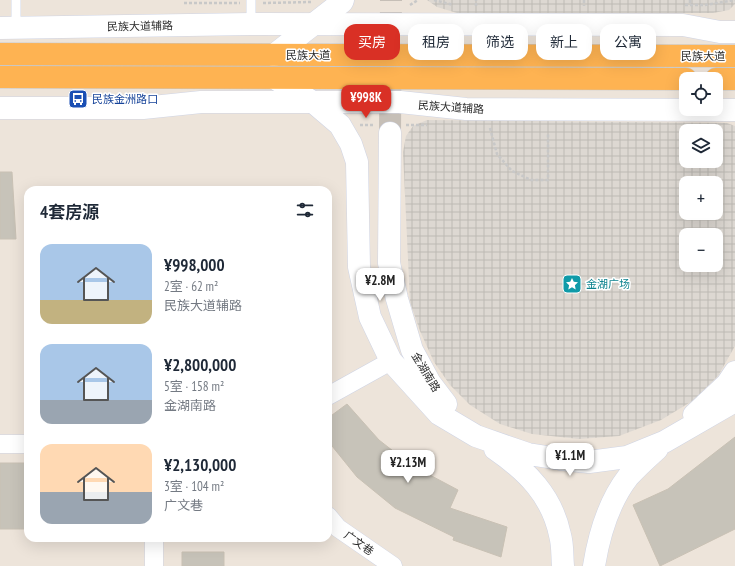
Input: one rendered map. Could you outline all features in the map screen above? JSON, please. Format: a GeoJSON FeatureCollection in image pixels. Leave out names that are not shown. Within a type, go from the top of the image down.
{"type":"FeatureCollection","features":[{"type":"Feature","properties":{"kind":"highway","name":"民族大道"},"geometry":{"type":"LineString","coordinates":[[0,54],[735,56]]}},
{"type":"Feature","properties":{"kind":"highway","name":"民族大道"},"geometry":{"type":"LineString","coordinates":[[0,77],[679,79]]}},
{"type":"Feature","properties":{"kind":"highway","name":"民族大道"},"geometry":{"type":"LineString","coordinates":[[723,79],[735,79]]}},
{"type":"Feature","properties":{"kind":"main road"},"geometry":{"type":"LineString","coordinates":[[274,55],[314,25],[342,1]]}},
{"type":"Feature","properties":{"kind":"main road","name":"民族大道辅路"},"geometry":{"type":"LineString","coordinates":[[8,28],[251,9],[314,25],[682,25],[720,32],[735,32]]}},
{"type":"Feature","properties":{"kind":"main road"},"geometry":{"type":"LineString","coordinates":[[274,78],[313,102],[340,125],[351,144],[357,162],[360,267],[370,317],[391,361],[439,414],[476,436],[528,454],[588,462],[627,457],[664,442],[735,401]]}},
{"type":"Feature","properties":{"kind":"main road","name":"民族大道辅路"},"geometry":{"type":"LineString","coordinates":[[0,108],[143,108],[201,102],[400,102],[466,109],[735,110]]}},
{"type":"Feature","properties":{"kind":"main road","name":"金湖南路"},"geometry":{"type":"LineString","coordinates":[[390,133],[389,263],[397,299],[412,350],[430,383],[476,436],[512,460],[534,481],[552,509],[561,536],[563,566]]}},
{"type":"Feature","properties":{"kind":"main road"},"geometry":{"type":"LineString","coordinates":[[594,566],[598,543],[604,523],[618,492],[629,476],[727,384],[735,372]]}},
{"type":"Feature","properties":{"kind":"street"},"geometry":{"type":"LineString","coordinates":[[332,394],[391,361]]}},
{"type":"Feature","properties":{"kind":"street"},"geometry":{"type":"LineString","coordinates":[[0,444],[24,444]]}},
{"type":"Feature","properties":{"kind":"street","name":"广文巷"},"geometry":{"type":"LineString","coordinates":[[332,521],[338,528],[393,566]]}},
{"type":"Feature","properties":{"kind":"street"},"geometry":{"type":"LineString","coordinates":[[154,542],[154,566]]}},
{"type":"Feature","properties":{"kind":"lane"},"geometry":{"type":"LineString","coordinates":[[8,28],[16,0]]}},
{"type":"Feature","properties":{"kind":"path"},"geometry":{"type":"LineString","coordinates":[[407,7],[418,0]]}},
{"type":"Feature","properties":{"kind":"path"},"geometry":{"type":"LineString","coordinates":[[476,0],[476,6]]}},
{"type":"Feature","properties":{"kind":"path"},"geometry":{"type":"LineString","coordinates":[[584,0],[584,6]]}},
{"type":"Feature","properties":{"kind":"path"},"geometry":{"type":"LineString","coordinates":[[690,0],[690,5]]}},
{"type":"Feature","properties":{"kind":"path"},"geometry":{"type":"LineString","coordinates":[[184,3],[251,9],[342,1]]}},
{"type":"Feature","properties":{"kind":"path"},"geometry":{"type":"LineString","coordinates":[[489,125],[497,154],[512,171],[531,180],[548,180],[548,133]]}},
{"type":"Feature","properties":{"kind":"shaded area"},"geometry":{"type":"Polygon","coordinates":[[[427,0],[735,0],[735,4],[729,10],[713,13],[457,13],[437,7],[427,0]]]}},
{"type":"Feature","properties":{"kind":"shaded area","name":"金湖广场"},"geometry":{"type":"Polygon","coordinates":[[[427,120],[727,123],[735,126],[735,346],[718,376],[694,400],[661,420],[619,436],[579,439],[532,434],[500,424],[470,405],[450,385],[434,362],[420,331],[410,302],[403,152],[406,136],[413,126],[427,120]]]}},
{"type":"Feature","properties":{"kind":"building"},"geometry":{"type":"Polygon","coordinates":[[[0,172],[12,172],[16,239],[0,239],[0,172]]]}},
{"type":"Feature","properties":{"kind":"building"},"geometry":{"type":"Polygon","coordinates":[[[347,404],[379,440],[411,465],[458,490],[450,508],[507,527],[501,557],[453,540],[454,537],[395,508],[357,477],[332,446],[332,415],[347,404]]]}},
{"type":"Feature","properties":{"kind":"building"},"geometry":{"type":"Polygon","coordinates":[[[735,437],[735,529],[660,566],[633,505],[668,489],[735,437]]]}},
{"type":"Feature","properties":{"kind":"building"},"geometry":{"type":"Polygon","coordinates":[[[0,463],[24,463],[24,529],[0,529],[0,463]]]}},
{"type":"Feature","properties":{"kind":"building"},"geometry":{"type":"Polygon","coordinates":[[[182,552],[224,552],[224,566],[182,566],[182,552]]]}},
{"type":"Feature","properties":{"kind":"tunnel"},"geometry":{"type":"LineString","coordinates":[[390,133],[391,0]]}},
{"type":"Feature","properties":{"kind":"place","name":"民族金洲路口"},"geometry":{"type":"Point","coordinates":[78,99]}},
{"type":"Feature","properties":{"kind":"place","name":"金湖广场"},"geometry":{"type":"Point","coordinates":[572,284]}}]}
